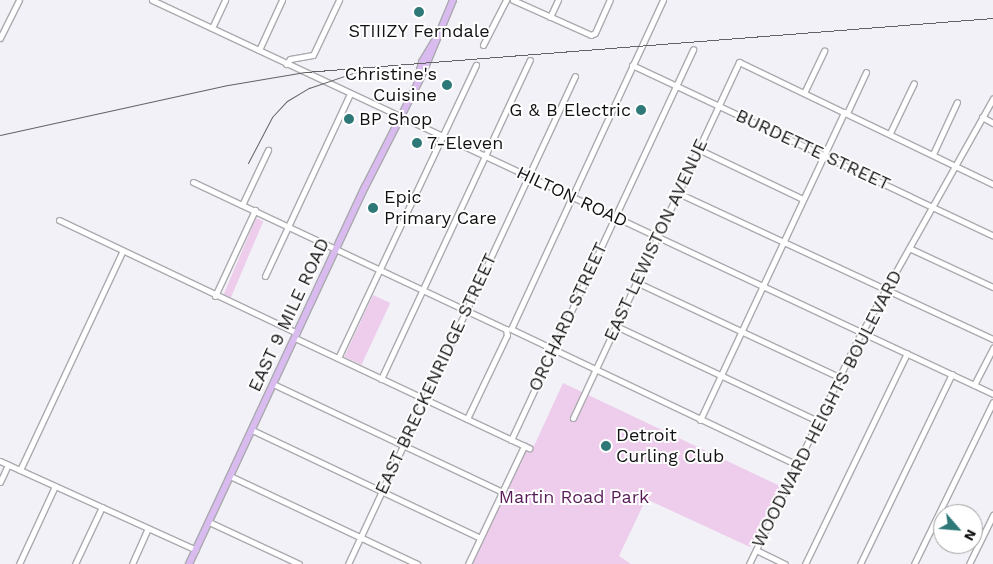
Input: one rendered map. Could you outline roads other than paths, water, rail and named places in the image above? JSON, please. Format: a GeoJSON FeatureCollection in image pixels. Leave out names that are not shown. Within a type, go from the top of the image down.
{"type":"FeatureCollection","features":[{"type":"Feature","properties":{"kind":"main road","name":"EAST 9 MILE ROAD"},"geometry":{"type":"LineString","coordinates":[[189,564],[336,249],[417,81],[453,0]]}},
{"type":"Feature","properties":{"kind":"street"},"geometry":{"type":"LineString","coordinates":[[0,38],[19,0]]}},
{"type":"Feature","properties":{"kind":"street","name":"HILTON ROAD"},"geometry":{"type":"LineString","coordinates":[[152,0],[399,118],[442,136],[993,394]]}},
{"type":"Feature","properties":{"kind":"street"},"geometry":{"type":"LineString","coordinates":[[212,28],[225,0]]}},
{"type":"Feature","properties":{"kind":"street"},"geometry":{"type":"LineString","coordinates":[[259,50],[282,0]]}},
{"type":"Feature","properties":{"kind":"street"},"geometry":{"type":"LineString","coordinates":[[286,64],[290,59],[313,55],[339,0]]}},
{"type":"Feature","properties":{"kind":"street"},"geometry":{"type":"LineString","coordinates":[[483,45],[506,0]]}},
{"type":"Feature","properties":{"kind":"street"},"geometry":{"type":"LineString","coordinates":[[514,0],[592,35],[610,0]]}},
{"type":"Feature","properties":{"kind":"street"},"geometry":{"type":"LineString","coordinates":[[550,17],[558,0]]}},
{"type":"Feature","properties":{"kind":"street"},"geometry":{"type":"LineString","coordinates":[[663,0],[511,326],[514,333],[797,465]]}},
{"type":"Feature","properties":{"kind":"street","name":"ORCHARD STREET"},"geometry":{"type":"LineString","coordinates":[[510,440],[693,49]]}},
{"type":"Feature","properties":{"kind":"street"},"geometry":{"type":"LineString","coordinates":[[824,51],[804,93],[993,184]]}},
{"type":"Feature","properties":{"kind":"street"},"geometry":{"type":"LineString","coordinates":[[381,379],[530,60]]}},
{"type":"Feature","properties":{"kind":"street","name":"EAST LEWISTON AVENUE"},"geometry":{"type":"LineString","coordinates":[[573,418],[739,62],[804,93]]}},
{"type":"Feature","properties":{"kind":"street"},"geometry":{"type":"LineString","coordinates":[[338,358],[476,65]]}},
{"type":"Feature","properties":{"kind":"street","name":"BURDETTE STREET"},"geometry":{"type":"LineString","coordinates":[[632,66],[993,236]]}},
{"type":"Feature","properties":{"kind":"street"},"geometry":{"type":"LineString","coordinates":[[700,420],[824,155],[866,72]]}},
{"type":"Feature","properties":{"kind":"street","name":"EAST BRECKENRIDGE STREET"},"geometry":{"type":"LineString","coordinates":[[348,564],[575,76]]}},
{"type":"Feature","properties":{"kind":"street"},"geometry":{"type":"LineString","coordinates":[[890,133],[914,83]]}},
{"type":"Feature","properties":{"kind":"street"},"geometry":{"type":"LineString","coordinates":[[265,276],[350,94]]}},
{"type":"Feature","properties":{"kind":"street","name":"WOODWARD HEIGHTS BOULEVARD"},"geometry":{"type":"LineString","coordinates":[[749,564],[862,332],[993,98]]}},
{"type":"Feature","properties":{"kind":"street"},"geometry":{"type":"LineString","coordinates":[[933,154],[957,102]]}},
{"type":"Feature","properties":{"kind":"street"},"geometry":{"type":"LineString","coordinates":[[982,117],[993,123]]}},
{"type":"Feature","properties":{"kind":"street"},"geometry":{"type":"LineString","coordinates":[[698,149],[804,199]]}},
{"type":"Feature","properties":{"kind":"street"},"geometry":{"type":"LineString","coordinates":[[242,204],[268,150]]}},
{"type":"Feature","properties":{"kind":"street"},"geometry":{"type":"LineString","coordinates":[[192,182],[504,328],[507,333],[467,419]]}},
{"type":"Feature","properties":{"kind":"street"},"geometry":{"type":"LineString","coordinates":[[678,192],[993,339]]}},
{"type":"Feature","properties":{"kind":"street"},"geometry":{"type":"LineString","coordinates":[[215,296],[255,210]]}},
{"type":"Feature","properties":{"kind":"street"},"geometry":{"type":"LineString","coordinates":[[59,220],[381,379],[526,447],[502,492],[468,564]]}},
{"type":"Feature","properties":{"kind":"street"},"geometry":{"type":"LineString","coordinates":[[909,248],[993,287]]}},
{"type":"Feature","properties":{"kind":"street"},"geometry":{"type":"LineString","coordinates":[[20,470],[122,252]]}},
{"type":"Feature","properties":{"kind":"street"},"geometry":{"type":"LineString","coordinates":[[636,282],[839,377]]}},
{"type":"Feature","properties":{"kind":"street"},"geometry":{"type":"LineString","coordinates":[[616,326],[818,421]]}},
{"type":"Feature","properties":{"kind":"street"},"geometry":{"type":"LineString","coordinates":[[974,385],[993,348]]}},
{"type":"Feature","properties":{"kind":"street"},"geometry":{"type":"LineString","coordinates":[[805,564],[907,354]]}},
{"type":"Feature","properties":{"kind":"street"},"geometry":{"type":"LineString","coordinates":[[860,564],[952,374]]}},
{"type":"Feature","properties":{"kind":"street"},"geometry":{"type":"LineString","coordinates":[[273,384],[502,492]]}},
{"type":"Feature","properties":{"kind":"street"},"geometry":{"type":"LineString","coordinates":[[914,564],[993,402]]}},
{"type":"Feature","properties":{"kind":"street"},"geometry":{"type":"LineString","coordinates":[[252,430],[480,538]]}},
{"type":"Feature","properties":{"kind":"street"},"geometry":{"type":"LineString","coordinates":[[0,461],[196,550]]}},
{"type":"Feature","properties":{"kind":"street"},"geometry":{"type":"LineString","coordinates":[[0,482],[8,465]]}},
{"type":"Feature","properties":{"kind":"street"},"geometry":{"type":"LineString","coordinates":[[230,476],[417,564]]}},
{"type":"Feature","properties":{"kind":"street"},"geometry":{"type":"LineString","coordinates":[[19,564],[55,486]]}},
{"type":"Feature","properties":{"kind":"street"},"geometry":{"type":"LineString","coordinates":[[75,564],[102,507]]}},
{"type":"Feature","properties":{"kind":"street"},"geometry":{"type":"LineString","coordinates":[[969,564],[993,515]]}},
{"type":"Feature","properties":{"kind":"street"},"geometry":{"type":"LineString","coordinates":[[209,522],[299,564]]}},
{"type":"Feature","properties":{"kind":"street"},"geometry":{"type":"LineString","coordinates":[[132,564],[148,528]]}},
{"type":"Feature","properties":{"kind":"street"},"geometry":{"type":"LineString","coordinates":[[756,550],[785,564]]}},
{"type":"Feature","properties":{"kind":"railway"},"geometry":{"type":"LineString","coordinates":[[0,135],[228,85],[305,72],[993,18]]}},
{"type":"Feature","properties":{"kind":"railway"},"geometry":{"type":"LineString","coordinates":[[248,163],[272,117],[287,101],[309,88],[356,72]]}},
{"type":"Feature","properties":{"kind":"place","name":"STIIIZY Ferndale"},"geometry":{"type":"Point","coordinates":[419,12]}},
{"type":"Feature","properties":{"kind":"place","name":"Christine's Cuisine"},"geometry":{"type":"Point","coordinates":[447,85]}},
{"type":"Feature","properties":{"kind":"place","name":"G & B Electric"},"geometry":{"type":"Point","coordinates":[641,110]}},
{"type":"Feature","properties":{"kind":"place","name":"BP Shop"},"geometry":{"type":"Point","coordinates":[349,119]}},
{"type":"Feature","properties":{"kind":"place","name":"7-Eleven"},"geometry":{"type":"Point","coordinates":[417,143]}},
{"type":"Feature","properties":{"kind":"place","name":"Epic Primary Care"},"geometry":{"type":"Point","coordinates":[373,208]}},
{"type":"Feature","properties":{"kind":"place","name":"Detroit Curling Club"},"geometry":{"type":"Point","coordinates":[606,446]}},
{"type":"Feature","properties":{"kind":"park label","name":"Martin Road Park"},"geometry":{"type":"Point","coordinates":[574,497]}}]}
